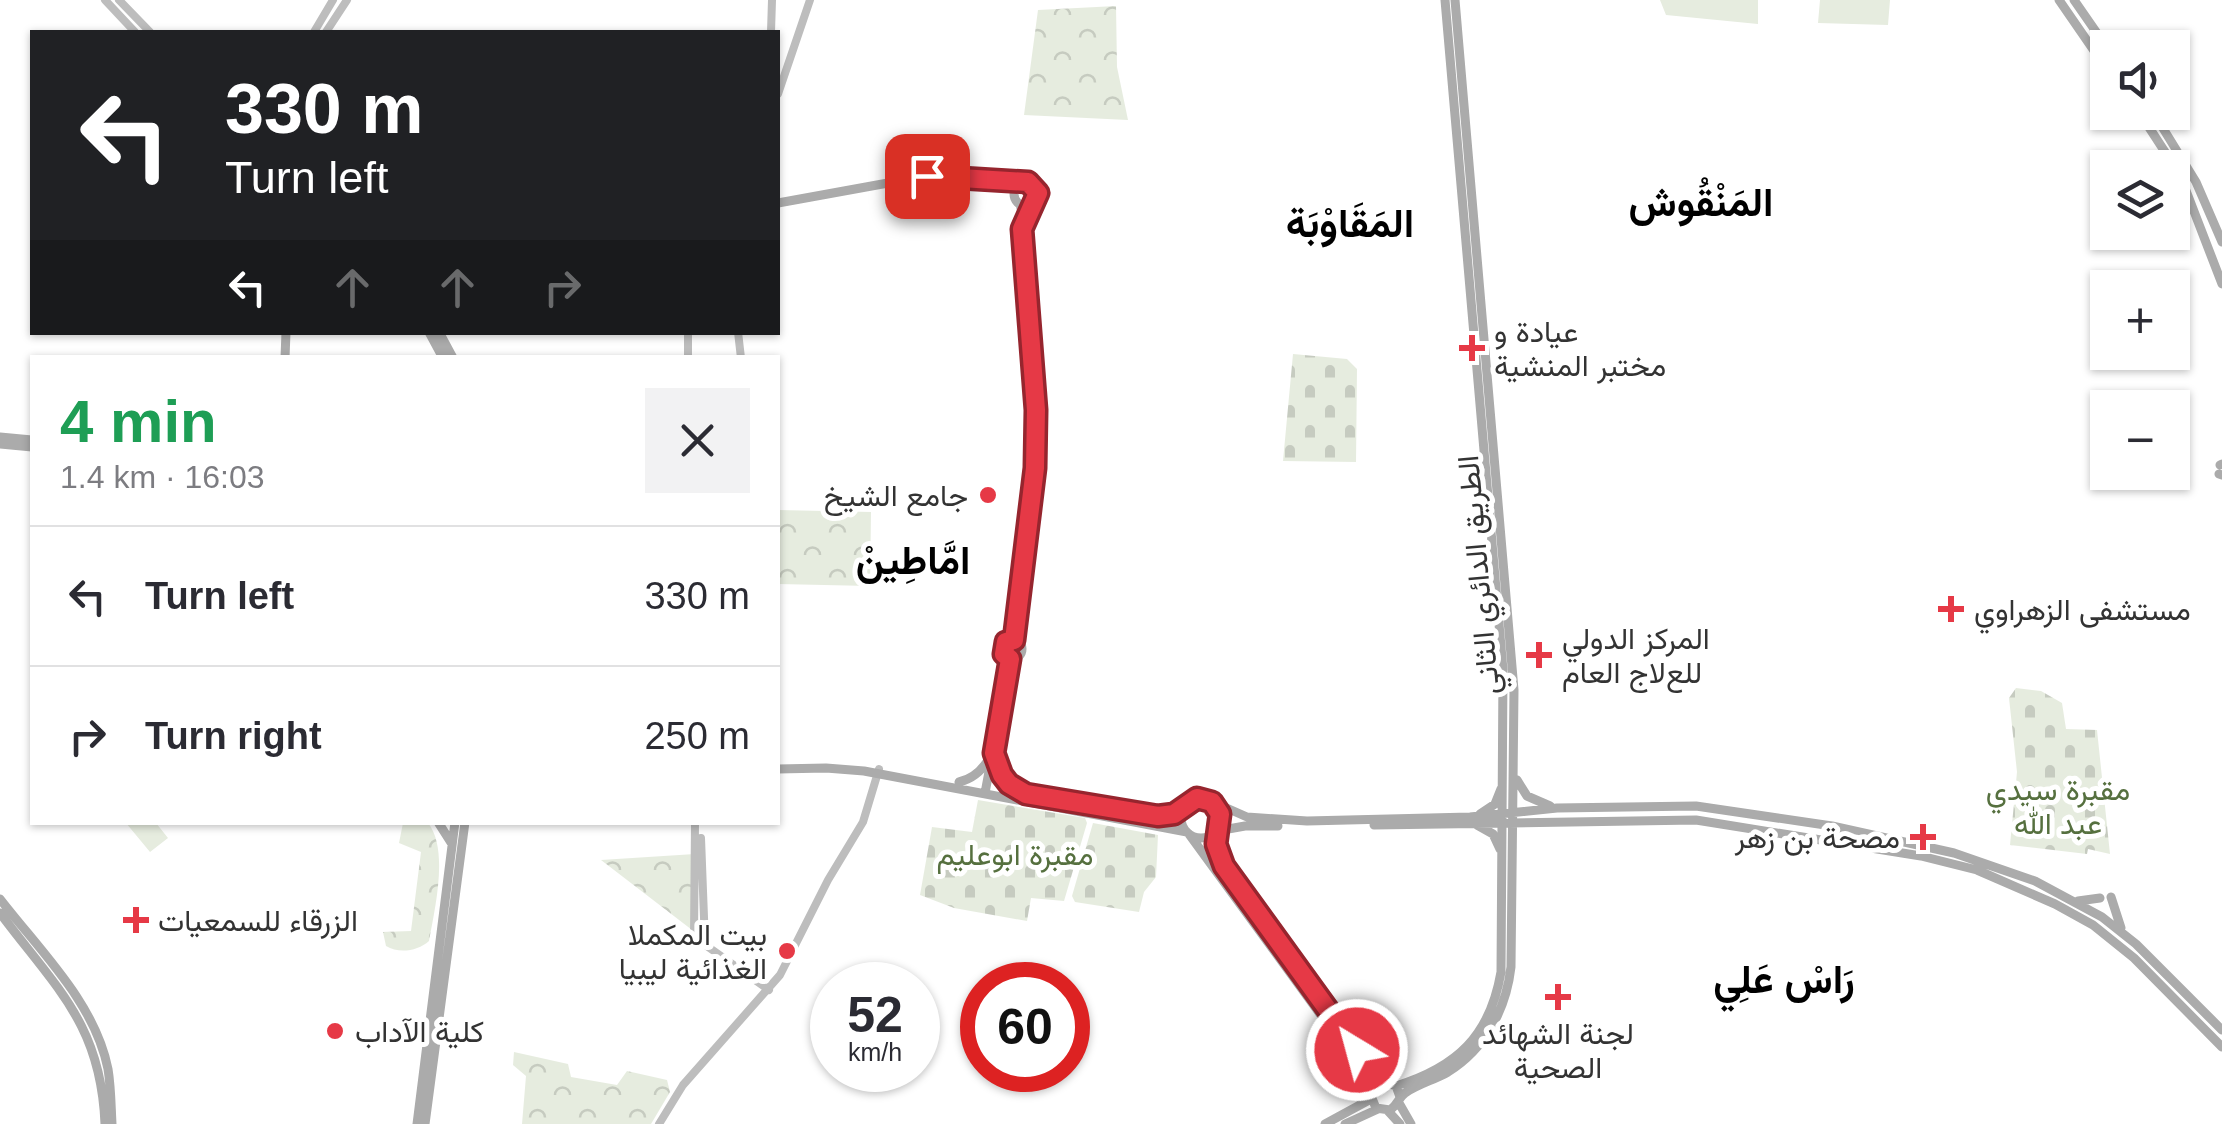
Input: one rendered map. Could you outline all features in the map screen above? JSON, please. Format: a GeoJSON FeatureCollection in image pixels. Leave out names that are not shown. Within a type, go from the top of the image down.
{"type":"FeatureCollection","features":[{"type":"Feature","properties":{"kind":"main road"},"geometry":{"type":"LineString","coordinates":[[105,0],[134,30]]}},
{"type":"Feature","properties":{"kind":"main road"},"geometry":{"type":"LineString","coordinates":[[119,0],[148,30]]}},
{"type":"Feature","properties":{"kind":"main road"},"geometry":{"type":"LineString","coordinates":[[315,30],[332,0]]}},
{"type":"Feature","properties":{"kind":"main road"},"geometry":{"type":"LineString","coordinates":[[327,30],[346,0]]}},
{"type":"Feature","properties":{"kind":"main road"},"geometry":{"type":"LineString","coordinates":[[771,30],[772,0]]}},
{"type":"Feature","properties":{"kind":"main road"},"geometry":{"type":"LineString","coordinates":[[780,88],[810,0]]}},
{"type":"Feature","properties":{"kind":"main road","name":"الطريق الدائري الثاني"},"geometry":{"type":"LineString","coordinates":[[1445,0],[1496,570],[1510,776]]}},
{"type":"Feature","properties":{"kind":"main road","name":"الطريق الدائري الثاني"},"geometry":{"type":"LineString","coordinates":[[1396,1086],[1452,1060],[1488,1021],[1501,972],[1508,861],[1514,690],[1454,0]]}},
{"type":"Feature","properties":{"kind":"main road"},"geometry":{"type":"LineString","coordinates":[[2059,0],[2090,45]]}},
{"type":"Feature","properties":{"kind":"main road"},"geometry":{"type":"LineString","coordinates":[[2074,0],[2095,30]]}},
{"type":"Feature","properties":{"kind":"main road"},"geometry":{"type":"LineString","coordinates":[[2151,130],[2180,175],[2222,284]]}},
{"type":"Feature","properties":{"kind":"main road"},"geometry":{"type":"LineString","coordinates":[[2164,130],[2196,182],[2222,242]]}},
{"type":"Feature","properties":{"kind":"main road"},"geometry":{"type":"LineString","coordinates":[[780,203],[920,176],[1024,182],[1035,186],[1036,200],[1022,229]]}},
{"type":"Feature","properties":{"kind":"main road"},"geometry":{"type":"LineString","coordinates":[[991,181],[1027,206],[1036,200]]}},
{"type":"Feature","properties":{"kind":"main road"},"geometry":{"type":"LineString","coordinates":[[989,790],[1010,659],[1003,649],[1006,642],[1014,640],[1035,468],[1036,410],[1016,188],[1024,182]]}},
{"type":"Feature","properties":{"kind":"main road"},"geometry":{"type":"LineString","coordinates":[[0,436],[30,444]]}},
{"type":"Feature","properties":{"kind":"main road"},"geometry":{"type":"LineString","coordinates":[[0,444],[30,444]]}},
{"type":"Feature","properties":{"kind":"main road"},"geometry":{"type":"LineString","coordinates":[[959,782],[978,774],[994,757]]}},
{"type":"Feature","properties":{"kind":"main road"},"geometry":{"type":"LineString","coordinates":[[994,757],[1005,780],[1026,794]]}},
{"type":"Feature","properties":{"kind":"main road"},"geometry":{"type":"LineString","coordinates":[[780,767],[825,762],[989,790],[1202,838],[1245,826],[1509,818],[1696,820],[1921,856],[1977,870],[2092,925],[2134,958],[2222,1046]]}},
{"type":"Feature","properties":{"kind":"main road"},"geometry":{"type":"LineString","coordinates":[[882,772],[1158,816],[1182,811],[1197,798],[1260,820],[1472,820],[1496,804],[1510,776],[1527,796],[1558,808]]}},
{"type":"Feature","properties":{"kind":"main road"},"geometry":{"type":"LineString","coordinates":[[658,1124],[683,1085],[769,990],[792,955],[828,880],[864,822],[882,772]]}},
{"type":"Feature","properties":{"kind":"main road"},"geometry":{"type":"LineString","coordinates":[[1212,802],[1221,817],[1216,844],[1224,866],[1336,1021],[1384,1082],[1396,1086],[1411,1124]]}},
{"type":"Feature","properties":{"kind":"main road"},"geometry":{"type":"LineString","coordinates":[[1509,818],[1558,808],[1696,806],[1832,826],[1977,859],[2076,901],[2125,935],[2222,1030]]}},
{"type":"Feature","properties":{"kind":"main road"},"geometry":{"type":"LineString","coordinates":[[1182,811],[1188,833],[1374,1088]]}},
{"type":"Feature","properties":{"kind":"main road"},"geometry":{"type":"LineString","coordinates":[[1472,820],[1496,838],[1508,861]]}},
{"type":"Feature","properties":{"kind":"main road"},"geometry":{"type":"LineString","coordinates":[[1508,861],[1522,830],[1547,820]]}},
{"type":"Feature","properties":{"kind":"main road"},"geometry":{"type":"LineString","coordinates":[[440,825],[452,844]]}},
{"type":"Feature","properties":{"kind":"main road"},"geometry":{"type":"LineString","coordinates":[[417,1124],[455,825]]}},
{"type":"Feature","properties":{"kind":"main road"},"geometry":{"type":"LineString","coordinates":[[425,1124],[466,825]]}},
{"type":"Feature","properties":{"kind":"main road"},"geometry":{"type":"LineString","coordinates":[[697,825],[694,937],[769,990]]}},
{"type":"Feature","properties":{"kind":"main road"},"geometry":{"type":"LineString","coordinates":[[697,825],[705,944]]}},
{"type":"Feature","properties":{"kind":"main road","name":"الطريق الدائري الثاني"},"geometry":{"type":"LineString","coordinates":[[1399,1100],[1457,1066],[1478,1046],[1496,1020],[1511,967],[1508,861]]}},
{"type":"Feature","properties":{"kind":"main road"},"geometry":{"type":"LineString","coordinates":[[2076,901],[2105,898],[2125,935]]}},
{"type":"Feature","properties":{"kind":"main road"},"geometry":{"type":"LineString","coordinates":[[0,899],[86,1032],[100,1073],[108,1124]]}},
{"type":"Feature","properties":{"kind":"main road"},"geometry":{"type":"LineString","coordinates":[[0,913],[70,989],[88,1017],[103,1052],[108,1124]]}},
{"type":"Feature","properties":{"kind":"main road"},"geometry":{"type":"LineString","coordinates":[[1326,1124],[1371,1099],[1374,1088],[1384,1082]]}},
{"type":"Feature","properties":{"kind":"main road"},"geometry":{"type":"LineString","coordinates":[[1371,1099],[1400,1124]]}},
{"type":"Feature","properties":{"kind":"main road"},"geometry":{"type":"LineString","coordinates":[[1345,1124],[1399,1100]]}},
{"type":"Feature","properties":{"kind":"green space"},"geometry":{"type":"Polygon","coordinates":[[[1660,0],[1758,0],[1758,24],[1666,15],[1660,0]]]}},
{"type":"Feature","properties":{"kind":"green space"},"geometry":{"type":"Polygon","coordinates":[[[1820,0],[1890,0],[1888,25],[1818,23],[1820,0]]]}},
{"type":"Feature","properties":{"kind":"green space"},"geometry":{"type":"Polygon","coordinates":[[[1116,6],[1117,67],[1128,120],[1024,115],[1038,10],[1116,6]]]}},
{"type":"Feature","properties":{"kind":"green space"},"geometry":{"type":"Polygon","coordinates":[[[1293,354],[1347,359],[1357,369],[1356,462],[1283,461],[1293,354]]]}},
{"type":"Feature","properties":{"kind":"green space"},"geometry":{"type":"Polygon","coordinates":[[[780,510],[871,512],[870,586],[780,584],[780,510]]]}},
{"type":"Feature","properties":{"kind":"green space","name":"مقبرة سيدي عبد الله"},"geometry":{"type":"Polygon","coordinates":[[[2016,688],[2041,691],[2062,703],[2066,729],[2097,730],[2110,854],[2088,849],[2087,854],[2010,845],[2017,772],[2009,698],[2016,688]]]}},
{"type":"Feature","properties":{"kind":"green space","name":"مقبرة ابوعليم"},"geometry":{"type":"Polygon","coordinates":[[[978,800],[1085,818],[1087,823],[1064,901],[1031,898],[1027,921],[954,908],[920,895],[932,827],[972,832],[978,800]]]}},
{"type":"Feature","properties":{"kind":"green space"},"geometry":{"type":"Polygon","coordinates":[[[1093,823],[1158,835],[1156,877],[1144,892],[1139,912],[1075,902],[1072,896],[1093,823]]]}},
{"type":"Feature","properties":{"kind":"green space"},"geometry":{"type":"Polygon","coordinates":[[[128,825],[158,825],[168,838],[150,852],[128,825]]]}},
{"type":"Feature","properties":{"kind":"green space"},"geometry":{"type":"Polygon","coordinates":[[[403,825],[429,825],[439,863],[429,941],[402,951],[386,946],[383,932],[411,931],[421,852],[399,843],[403,825]]]}},
{"type":"Feature","properties":{"kind":"green space"},"geometry":{"type":"Polygon","coordinates":[[[695,854],[696,933],[601,860],[695,854]]]}},
{"type":"Feature","properties":{"kind":"green space"},"geometry":{"type":"Polygon","coordinates":[[[514,1052],[568,1064],[571,1077],[617,1085],[627,1071],[667,1080],[670,1092],[651,1124],[522,1124],[526,1076],[513,1065],[514,1052]]]}},
{"type":"Feature","properties":{"kind":"place","name":"عيادة و مختبر المنشية"},"geometry":{"type":"Point","coordinates":[1472,348]}},
{"type":"Feature","properties":{"kind":"place","name":"جامع الشيخ"},"geometry":{"type":"Point","coordinates":[988,495]}},
{"type":"Feature","properties":{"kind":"place","name":"مستشفى الزهراوي"},"geometry":{"type":"Point","coordinates":[1951,609]}},
{"type":"Feature","properties":{"kind":"place","name":"المركز الدولي للعﻻج العام"},"geometry":{"type":"Point","coordinates":[1539,655]}},
{"type":"Feature","properties":{"kind":"place","name":"مصحة بن زهر"},"geometry":{"type":"Point","coordinates":[1923,837]}},
{"type":"Feature","properties":{"kind":"place","name":"الزرقاء للسمعيات"},"geometry":{"type":"Point","coordinates":[136,920]}},
{"type":"Feature","properties":{"kind":"place","name":"بيت المكملا الغذائية ليبيا"},"geometry":{"type":"Point","coordinates":[787,951]}},
{"type":"Feature","properties":{"kind":"place","name":"لجنة الشهائد الصحية"},"geometry":{"type":"Point","coordinates":[1558,997]}},
{"type":"Feature","properties":{"kind":"place","name":"كلية الآداب"},"geometry":{"type":"Point","coordinates":[335,1031]}},
{"type":"Feature","properties":{"kind":"district","name":"المَنْقُوش"},"geometry":{"type":"Point","coordinates":[1701,202]}},
{"type":"Feature","properties":{"kind":"district","name":"المَقَاوْبَة"},"geometry":{"type":"Point","coordinates":[1350,223]}},
{"type":"Feature","properties":{"kind":"district","name":"امَّاطِينْ"},"geometry":{"type":"Point","coordinates":[913,560]}},
{"type":"Feature","properties":{"kind":"district","name":"رَاسْ عَلِي"},"geometry":{"type":"Point","coordinates":[1784,979]}},
{"type":"Feature","properties":{"kind":"route"},"geometry":{"type":"LineString","coordinates":[[927,176],[1028,182],[1038,193],[1022,229],[1036,410],[1035,468],[1014,640],[1006,642],[1003,649],[1010,659],[994,753],[1002,775],[1026,794],[1158,816],[1182,811],[1197,798],[1212,802],[1220,814],[1216,844],[1224,866],[1357,1050]]}}]}
